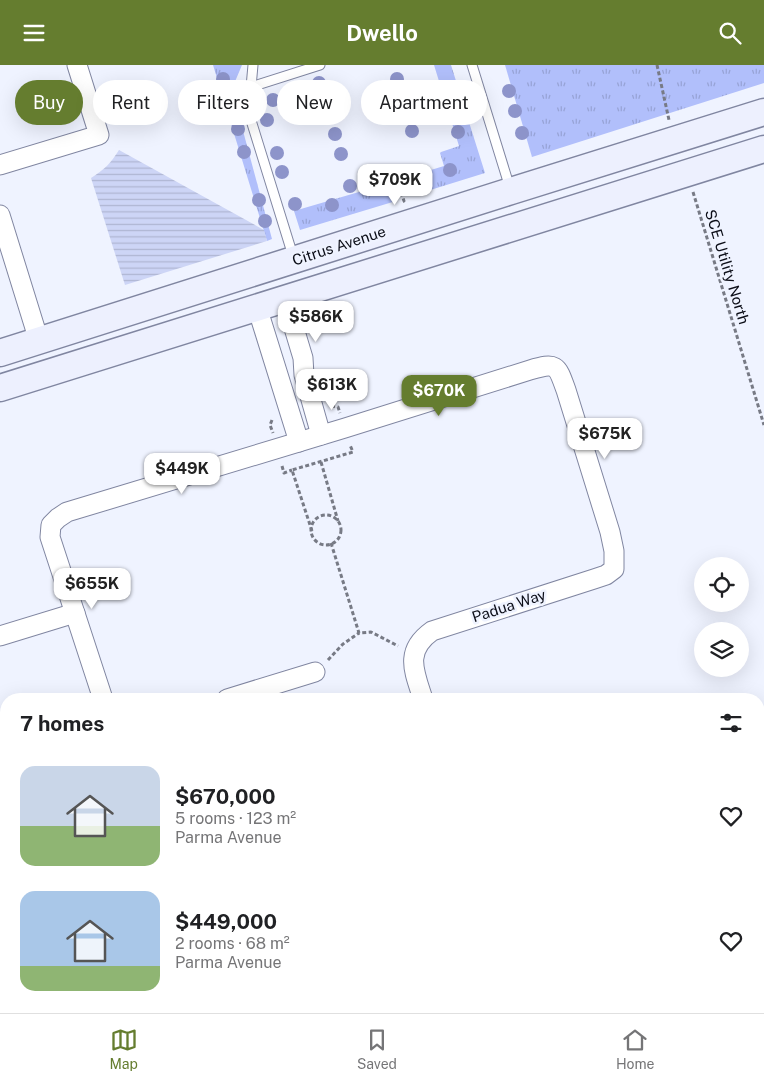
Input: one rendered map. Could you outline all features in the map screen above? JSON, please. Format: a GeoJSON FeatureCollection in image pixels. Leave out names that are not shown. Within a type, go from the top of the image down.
{"type":"FeatureCollection","features":[{"type":"Feature","properties":{"kind":"main road","name":"Citrus Avenue"},"geometry":{"type":"LineString","coordinates":[[0,353],[764,112]]}},
{"type":"Feature","properties":{"kind":"main road"},"geometry":{"type":"LineString","coordinates":[[0,388],[764,149]]}},
{"type":"Feature","properties":{"kind":"street"},"geometry":{"type":"LineString","coordinates":[[0,165],[99,135],[78,65]]}},
{"type":"Feature","properties":{"kind":"street"},"geometry":{"type":"LineString","coordinates":[[0,215],[39,341]]}},
{"type":"Feature","properties":{"kind":"street"},"geometry":{"type":"LineString","coordinates":[[285,298],[303,358],[292,378],[299,442]]}},
{"type":"Feature","properties":{"kind":"street"},"geometry":{"type":"LineString","coordinates":[[101,693],[50,537],[51,525],[68,512],[321,435],[257,307]]}},
{"type":"Feature","properties":{"kind":"street","name":"Padua Way"},"geometry":{"type":"LineString","coordinates":[[321,435],[548,365],[558,370],[610,532],[614,551],[614,569],[606,575],[432,631],[420,639],[414,655]]}},
{"type":"Feature","properties":{"kind":"street"},"geometry":{"type":"LineString","coordinates":[[0,636],[75,613]]}},
{"type":"Feature","properties":{"kind":"street"},"geometry":{"type":"LineString","coordinates":[[414,655],[414,672],[421,693]]}},
{"type":"Feature","properties":{"kind":"street"},"geometry":{"type":"LineString","coordinates":[[247,693],[315,673]]}},
{"type":"Feature","properties":{"kind":"lane"},"geometry":{"type":"LineString","coordinates":[[252,80],[253,65]]}},
{"type":"Feature","properties":{"kind":"lane"},"geometry":{"type":"LineString","coordinates":[[267,82],[320,65]]}},
{"type":"Feature","properties":{"kind":"lane"},"geometry":{"type":"LineString","coordinates":[[472,65],[511,191]]}},
{"type":"Feature","properties":{"kind":"lane"},"geometry":{"type":"LineString","coordinates":[[253,125],[294,260]]}},
{"type":"Feature","properties":{"kind":"path"},"geometry":{"type":"LineString","coordinates":[[657,65],[666,109],[676,139]]}},
{"type":"Feature","properties":{"kind":"path","name":"SCE Utility North"},"geometry":{"type":"LineString","coordinates":[[687,173],[764,425]]}},
{"type":"Feature","properties":{"kind":"path"},"geometry":{"type":"LineString","coordinates":[[321,462],[339,522],[341,526],[340,536],[331,543],[319,543],[313,536],[292,470],[321,462]]}},
{"type":"Feature","properties":{"kind":"path"},"geometry":{"type":"LineString","coordinates":[[312,531],[314,521],[322,515],[331,516],[339,522]]}},
{"type":"Feature","properties":{"kind":"path"},"geometry":{"type":"LineString","coordinates":[[331,543],[359,633]]}},
{"type":"Feature","properties":{"kind":"path"},"geometry":{"type":"LineString","coordinates":[[315,673],[343,644],[359,633],[371,633],[414,655]]}},
{"type":"Feature","properties":{"kind":"green space"},"geometry":{"type":"Polygon","coordinates":[[[213,65],[242,65],[236,80],[218,80],[213,65]]]}},
{"type":"Feature","properties":{"kind":"green space"},"geometry":{"type":"Polygon","coordinates":[[[434,65],[451,65],[456,80],[439,80],[434,65]]]}},
{"type":"Feature","properties":{"kind":"green space"},"geometry":{"type":"Polygon","coordinates":[[[505,65],[764,65],[764,83],[532,157],[505,65]]]}},
{"type":"Feature","properties":{"kind":"green space"},"geometry":{"type":"Polygon","coordinates":[[[231,125],[241,125],[272,239],[267,241],[231,125]]]}},
{"type":"Feature","properties":{"kind":"green space"},"geometry":{"type":"Polygon","coordinates":[[[453,125],[470,125],[485,173],[411,196],[408,187],[404,188],[401,179],[444,166],[440,153],[459,146],[453,125]]]}},
{"type":"Feature","properties":{"kind":"green space"},"geometry":{"type":"Polygon","coordinates":[[[393,182],[396,191],[393,192],[396,201],[300,230],[294,211],[393,182]]]}},
{"type":"Feature","properties":{"kind":"shaded area"},"geometry":{"type":"Polygon","coordinates":[[[119,150],[264,230],[267,241],[125,285],[91,178],[107,166],[119,150]]]}}]}
